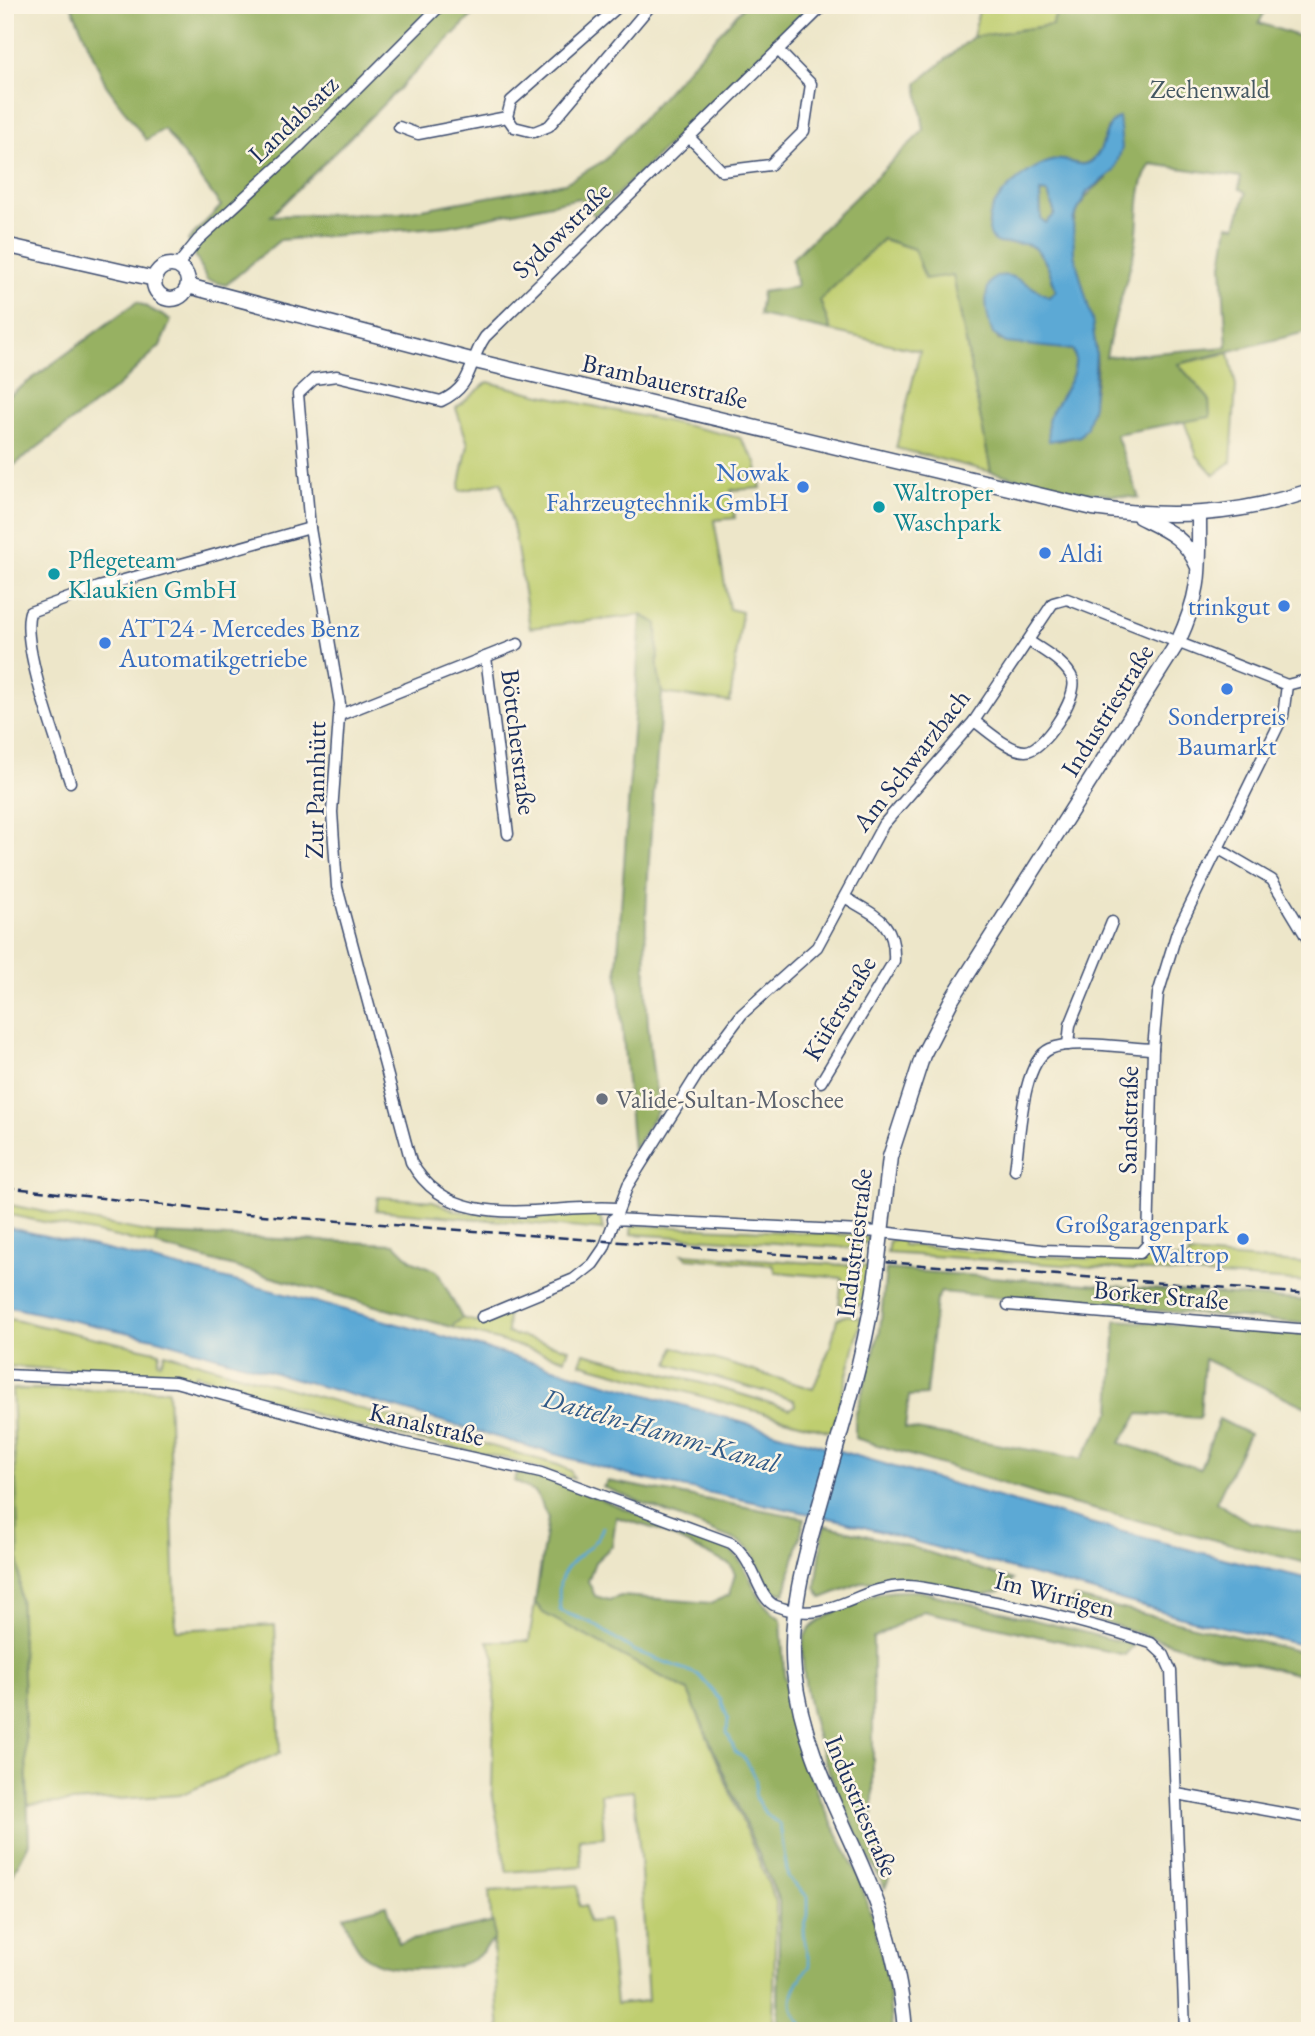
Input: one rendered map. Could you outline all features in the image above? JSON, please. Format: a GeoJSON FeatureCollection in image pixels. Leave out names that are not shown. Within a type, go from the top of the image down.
{"type":"FeatureCollection","features":[{"type":"Feature","properties":{"kind":"main road"},"geometry":{"type":"LineString","coordinates":[[5,245],[155,279]]}},
{"type":"Feature","properties":{"kind":"main road"},"geometry":{"type":"LineString","coordinates":[[177,266],[186,274],[188,286],[183,294],[169,299],[159,293],[155,279],[163,267],[177,266]]}},
{"type":"Feature","properties":{"kind":"main road","name":"Brambauerstraße"},"geometry":{"type":"LineString","coordinates":[[188,286],[475,361],[1019,493],[1133,514],[1199,515],[1239,512],[1310,491]]}},
{"type":"Feature","properties":{"kind":"main road","name":"Brambauerstraße"},"geometry":{"type":"LineString","coordinates":[[1133,514],[1180,538],[1189,547],[1200,572]]}},
{"type":"Feature","properties":{"kind":"main road","name":"Industriestraße"},"geometry":{"type":"LineString","coordinates":[[905,2031],[900,1989],[878,1907],[816,1766],[804,1730],[794,1671],[795,1610],[799,1578],[866,1339],[890,1157],[923,1055],[952,999],[1178,642],[1191,613],[1200,572],[1199,515]]}},
{"type":"Feature","properties":{"kind":"street","name":"Landabsatz"},"geometry":{"type":"LineString","coordinates":[[177,266],[198,240],[297,149],[441,5]]}},
{"type":"Feature","properties":{"kind":"street"},"geometry":{"type":"LineString","coordinates":[[507,117],[512,101],[620,5]]}},
{"type":"Feature","properties":{"kind":"street"},"geometry":{"type":"LineString","coordinates":[[507,117],[514,127],[524,131],[534,132],[549,126],[651,5]]}},
{"type":"Feature","properties":{"kind":"street","name":"Sydowstraße"},"geometry":{"type":"LineString","coordinates":[[475,361],[485,337],[824,5]]}},
{"type":"Feature","properties":{"kind":"street"},"geometry":{"type":"LineString","coordinates":[[689,137],[722,171],[770,165],[804,131],[811,84],[778,50]]}},
{"type":"Feature","properties":{"kind":"street"},"geometry":{"type":"LineString","coordinates":[[399,127],[418,134],[507,117]]}},
{"type":"Feature","properties":{"kind":"street","name":"Zur Pannhütt"},"geometry":{"type":"LineString","coordinates":[[475,361],[457,393],[442,401],[337,376],[314,379],[298,394],[310,528],[340,715],[332,811],[338,887],[411,1162],[426,1185],[437,1195],[471,1207],[521,1212],[615,1213]]}},
{"type":"Feature","properties":{"kind":"street"},"geometry":{"type":"LineString","coordinates":[[70,782],[40,686],[27,632],[30,612],[99,587],[310,528]]}},
{"type":"Feature","properties":{"kind":"street","name":"Am Schwarzbach"},"geometry":{"type":"LineString","coordinates":[[482,1317],[587,1271],[604,1248],[615,1213],[700,1070],[742,1014],[817,947],[846,898],[883,825],[974,721],[1049,608],[1062,598],[1178,642]]}},
{"type":"Feature","properties":{"kind":"street"},"geometry":{"type":"LineString","coordinates":[[974,721],[1019,750],[1032,750],[1042,743],[1071,699],[1073,682],[1065,667],[1029,641]]}},
{"type":"Feature","properties":{"kind":"street"},"geometry":{"type":"LineString","coordinates":[[1178,642],[1287,685],[1310,679]]}},
{"type":"Feature","properties":{"kind":"street","name":"Böttcherstraße"},"geometry":{"type":"LineString","coordinates":[[340,715],[518,643]]}},
{"type":"Feature","properties":{"kind":"street","name":"Böttcherstraße"},"geometry":{"type":"LineString","coordinates":[[486,657],[508,834]]}},
{"type":"Feature","properties":{"kind":"street","name":"Sandstraße"},"geometry":{"type":"LineString","coordinates":[[615,1213],[881,1232],[1042,1250],[1140,1253],[1148,1244],[1153,1049],[1158,994],[1177,932],[1283,716],[1287,685]]}},
{"type":"Feature","properties":{"kind":"street"},"geometry":{"type":"LineString","coordinates":[[1219,849],[1272,880],[1310,943]]}},
{"type":"Feature","properties":{"kind":"street","name":"Küferstraße"},"geometry":{"type":"LineString","coordinates":[[821,1082],[894,961],[895,941],[883,920],[846,898]]}},
{"type":"Feature","properties":{"kind":"street"},"geometry":{"type":"LineString","coordinates":[[1068,1045],[1070,1026],[1112,922]]}},
{"type":"Feature","properties":{"kind":"street"},"geometry":{"type":"LineString","coordinates":[[1015,1170],[1029,1077],[1037,1059],[1050,1049],[1068,1045],[1153,1049]]}},
{"type":"Feature","properties":{"kind":"street","name":"Borker Straße"},"geometry":{"type":"LineString","coordinates":[[1008,1306],[1310,1329]]}},
{"type":"Feature","properties":{"kind":"street","name":"Kanalstraße"},"geometry":{"type":"LineString","coordinates":[[5,1375],[175,1382],[396,1441],[541,1473],[731,1543],[748,1559],[767,1600],[773,1606],[795,1610]]}},
{"type":"Feature","properties":{"kind":"street","name":"Im Wirrigen"},"geometry":{"type":"LineString","coordinates":[[795,1610],[824,1612],[869,1591],[910,1586],[993,1601],[1151,1643],[1164,1655],[1171,1671],[1185,2031]]}},
{"type":"Feature","properties":{"kind":"street"},"geometry":{"type":"LineString","coordinates":[[1177,1794],[1310,1818]]}},
{"type":"Feature","properties":{"kind":"green space"},"geometry":{"type":"Polygon","coordinates":[[[71,5],[483,5],[271,216],[400,213],[565,183],[605,160],[745,5],[812,5],[595,216],[579,198],[449,226],[280,240],[226,285],[207,280],[188,240],[221,206],[164,129],[146,140],[106,85],[71,5]]]}},
{"type":"Feature","properties":{"kind":"green space"},"geometry":{"type":"Polygon","coordinates":[[[980,5],[1059,5],[1052,25],[973,37],[980,5]]]}},
{"type":"Feature","properties":{"kind":"green space","name":"Zechenwald"},"geometry":{"type":"Polygon","coordinates":[[[1059,5],[1276,5],[1265,11],[1259,23],[1310,40],[1310,331],[1178,364],[1209,399],[1210,417],[1116,434],[1139,498],[1066,490],[991,472],[953,275],[925,279],[914,249],[883,239],[820,300],[831,331],[759,315],[762,292],[797,287],[792,259],[924,130],[917,83],[973,37],[1052,25],[1059,5]],[[1108,127],[1100,149],[1092,160],[1079,164],[1056,160],[1035,168],[1002,195],[990,217],[989,227],[995,241],[1025,244],[1036,249],[1047,266],[1056,291],[1049,297],[1011,278],[996,279],[989,284],[998,340],[1073,350],[1074,371],[1049,421],[1048,431],[1058,441],[1080,436],[1095,385],[1096,352],[1074,258],[1072,236],[1076,216],[1087,196],[1107,179],[1108,127]],[[1151,164],[1142,184],[1135,247],[1106,357],[1227,347],[1222,265],[1228,225],[1236,226],[1246,193],[1239,188],[1241,177],[1151,164]]]}},
{"type":"Feature","properties":{"kind":"green space"},"geometry":{"type":"Polygon","coordinates":[[[1040,192],[1048,193],[1055,214],[1046,223],[1041,219],[1040,192]]]}},
{"type":"Feature","properties":{"kind":"green space"},"geometry":{"type":"Polygon","coordinates":[[[883,239],[914,249],[953,275],[991,472],[896,448],[920,351],[831,331],[819,300],[883,239]]]}},
{"type":"Feature","properties":{"kind":"green space"},"geometry":{"type":"Polygon","coordinates":[[[137,302],[171,320],[160,346],[117,387],[5,472],[5,378],[10,395],[137,302]]]}},
{"type":"Feature","properties":{"kind":"green space"},"geometry":{"type":"Polygon","coordinates":[[[1229,353],[1236,386],[1231,462],[1214,475],[1197,456],[1184,421],[1210,417],[1178,364],[1229,353]]]}},
{"type":"Feature","properties":{"kind":"green space"},"geometry":{"type":"Polygon","coordinates":[[[488,382],[740,438],[756,462],[761,488],[731,490],[735,518],[714,520],[729,609],[742,612],[730,702],[662,693],[658,671],[657,623],[641,615],[530,628],[514,530],[501,482],[461,491],[459,489],[468,444],[456,408],[488,382]]]}},
{"type":"Feature","properties":{"kind":"green space"},"geometry":{"type":"Polygon","coordinates":[[[641,615],[657,623],[658,671],[662,693],[645,953],[651,1056],[659,1108],[633,1151],[617,967],[641,615]]]}},
{"type":"Feature","properties":{"kind":"green space"},"geometry":{"type":"Polygon","coordinates":[[[378,1197],[433,1201],[456,1211],[528,1218],[592,1213],[600,1215],[603,1230],[376,1210],[378,1197]]]}},
{"type":"Feature","properties":{"kind":"green space"},"geometry":{"type":"Polygon","coordinates":[[[5,1204],[157,1234],[155,1245],[5,1214],[5,1204]]]}},
{"type":"Feature","properties":{"kind":"green space"},"geometry":{"type":"Polygon","coordinates":[[[632,1225],[856,1235],[872,1239],[855,1248],[631,1234],[632,1225]]]}},
{"type":"Feature","properties":{"kind":"green space"},"geometry":{"type":"Polygon","coordinates":[[[157,1234],[395,1244],[411,1260],[437,1271],[462,1318],[451,1327],[155,1245],[157,1234]]]}},
{"type":"Feature","properties":{"kind":"green space"},"geometry":{"type":"Polygon","coordinates":[[[903,1239],[903,1245],[1048,1257],[1188,1260],[1189,1254],[1310,1264],[1310,1282],[887,1253],[889,1241],[903,1239]]]}},
{"type":"Feature","properties":{"kind":"green space"},"geometry":{"type":"Polygon","coordinates":[[[682,1254],[872,1267],[866,1305],[839,1304],[842,1278],[776,1272],[773,1265],[687,1258],[682,1254]]]}},
{"type":"Feature","properties":{"kind":"green space"},"geometry":{"type":"Polygon","coordinates":[[[886,1269],[1310,1301],[1310,1324],[941,1292],[936,1300],[926,1395],[909,1396],[905,1428],[1081,1459],[1111,1411],[1116,1320],[1310,1334],[1310,1409],[1204,1359],[1200,1418],[1139,1414],[1120,1443],[1200,1469],[1219,1419],[1249,1434],[1216,1502],[1249,1522],[1310,1533],[1310,1564],[1049,1498],[855,1438],[855,1417],[880,1330],[886,1269]]]}},
{"type":"Feature","properties":{"kind":"green space"},"geometry":{"type":"Polygon","coordinates":[[[508,1312],[507,1333],[569,1349],[565,1359],[451,1327],[462,1318],[485,1324],[508,1312]]]}},
{"type":"Feature","properties":{"kind":"green space"},"geometry":{"type":"Polygon","coordinates":[[[847,1315],[862,1318],[832,1432],[580,1363],[584,1353],[790,1409],[795,1405],[794,1400],[669,1364],[674,1347],[813,1389],[831,1345],[837,1319],[847,1315]]]}},
{"type":"Feature","properties":{"kind":"green space"},"geometry":{"type":"Polygon","coordinates":[[[5,1318],[160,1352],[158,1362],[161,1363],[165,1353],[558,1465],[571,1471],[574,1479],[507,1459],[331,1420],[196,1374],[194,1378],[5,1366],[5,1318]]]}},
{"type":"Feature","properties":{"kind":"green space"},"geometry":{"type":"Polygon","coordinates":[[[12,1389],[168,1390],[176,1630],[275,1625],[280,1753],[180,1795],[28,1805],[12,1389]]]}},
{"type":"Feature","properties":{"kind":"green space"},"geometry":{"type":"Polygon","coordinates":[[[518,1472],[550,1480],[727,1548],[742,1565],[763,1602],[781,1619],[784,1674],[799,1739],[817,1793],[858,1875],[874,1923],[888,1986],[892,2031],[778,2031],[779,1901],[688,1691],[543,1613],[535,1602],[548,1518],[536,1493],[514,1481],[518,1472]],[[616,1517],[612,1546],[595,1562],[588,1581],[595,1596],[609,1600],[621,1596],[711,1603],[729,1595],[735,1574],[730,1565],[659,1530],[616,1517]]]}},
{"type":"Feature","properties":{"kind":"green space"},"geometry":{"type":"Polygon","coordinates":[[[16,1480],[29,1843],[5,1889],[5,1481],[16,1480]]]}},
{"type":"Feature","properties":{"kind":"green space"},"geometry":{"type":"Polygon","coordinates":[[[608,1481],[805,1518],[785,1593],[770,1591],[752,1552],[740,1542],[603,1487],[608,1481]]]}},
{"type":"Feature","properties":{"kind":"green space"},"geometry":{"type":"Polygon","coordinates":[[[824,1525],[909,1546],[1013,1580],[1000,1591],[977,1597],[915,1580],[863,1582],[822,1598],[816,1588],[824,1525]]]}},
{"type":"Feature","properties":{"kind":"green space"},"geometry":{"type":"Polygon","coordinates":[[[919,1591],[1134,1645],[1125,1655],[923,1611],[873,1638],[873,1814],[861,1815],[892,1871],[885,1888],[858,1837],[824,1758],[809,1703],[803,1647],[807,1632],[812,1627],[842,1609],[882,1593],[919,1591]]]}},
{"type":"Feature","properties":{"kind":"green space"},"geometry":{"type":"Polygon","coordinates":[[[1073,1597],[1310,1654],[1310,1677],[1199,1652],[1069,1611],[1073,1597]]]}},
{"type":"Feature","properties":{"kind":"green space"},"geometry":{"type":"Polygon","coordinates":[[[535,1602],[544,1613],[688,1691],[776,1902],[773,2031],[500,2031],[489,1891],[578,1885],[579,1906],[586,1906],[588,1922],[608,1920],[616,2004],[648,2001],[641,1869],[633,1791],[601,1794],[604,1837],[579,1839],[582,1866],[507,1872],[492,1792],[495,1658],[488,1641],[529,1641],[535,1602]]]}},
{"type":"Feature","properties":{"kind":"green space"},"geometry":{"type":"Polygon","coordinates":[[[387,1905],[398,1943],[494,1922],[494,1940],[474,1959],[452,1966],[408,1969],[382,1965],[372,1961],[358,1947],[344,1916],[387,1905]]]}},
{"type":"Feature","properties":{"kind":"water"},"geometry":{"type":"Polygon","coordinates":[[[1119,117],[1122,148],[1114,171],[1087,192],[1073,220],[1074,254],[1092,320],[1096,352],[1093,405],[1087,427],[1080,436],[1049,441],[1048,420],[1075,368],[1073,350],[1006,343],[993,334],[986,297],[992,280],[999,276],[1009,276],[1049,297],[1056,291],[1047,266],[1036,249],[1025,244],[997,243],[992,239],[989,222],[991,212],[1004,192],[1035,168],[1056,160],[1079,164],[1092,161],[1097,156],[1113,121],[1119,117]],[[1040,192],[1041,219],[1046,223],[1055,214],[1048,193],[1040,192]]]}},
{"type":"Feature","properties":{"kind":"water","name":"Datteln-Hamm-Kanal"},"geometry":{"type":"Polygon","coordinates":[[[5,1227],[307,1300],[607,1383],[1057,1514],[1310,1579],[1310,1647],[1189,1619],[839,1520],[634,1477],[158,1339],[5,1306],[5,1227]]]}},
{"type":"Feature","properties":{"kind":"waterway"},"geometry":{"type":"LineString","coordinates":[[603,1527],[594,1542],[563,1574],[559,1586],[560,1611],[592,1623],[633,1650],[699,1675],[721,1700],[728,1719],[727,1732],[735,1751],[746,1760],[756,1780],[755,1797],[765,1813],[780,1825],[788,1878],[808,1897],[808,1915],[803,1933],[810,1966],[794,1990],[792,2007],[795,2015],[809,2031]]}},
{"type":"Feature","properties":{"kind":"railway"},"geometry":{"type":"LineString","coordinates":[[5,1187],[234,1213],[1310,1294]]}},
{"type":"Feature","properties":{"kind":"place","name":"Nowak Fahrzeugtechnik GmbH"},"geometry":{"type":"Point","coordinates":[803,487]}},
{"type":"Feature","properties":{"kind":"place","name":"Waltroper Waschpark"},"geometry":{"type":"Point","coordinates":[879,507]}},
{"type":"Feature","properties":{"kind":"place","name":"Aldi"},"geometry":{"type":"Point","coordinates":[1045,553]}},
{"type":"Feature","properties":{"kind":"place","name":"Pflegeteam Klaukien GmbH"},"geometry":{"type":"Point","coordinates":[54,574]}},
{"type":"Feature","properties":{"kind":"place","name":"trinkgut"},"geometry":{"type":"Point","coordinates":[1284,606]}},
{"type":"Feature","properties":{"kind":"place","name":"ATT24 - Mercedes Benz Automatikgetriebe"},"geometry":{"type":"Point","coordinates":[105,643]}},
{"type":"Feature","properties":{"kind":"place","name":"Sonderpreis Baumarkt"},"geometry":{"type":"Point","coordinates":[1227,689]}},
{"type":"Feature","properties":{"kind":"place","name":"Valide-Sultan-Moschee"},"geometry":{"type":"Point","coordinates":[602,1099]}},
{"type":"Feature","properties":{"kind":"place","name":"Großgaragenpark Waltrop"},"geometry":{"type":"Point","coordinates":[1243,1239]}}]}
